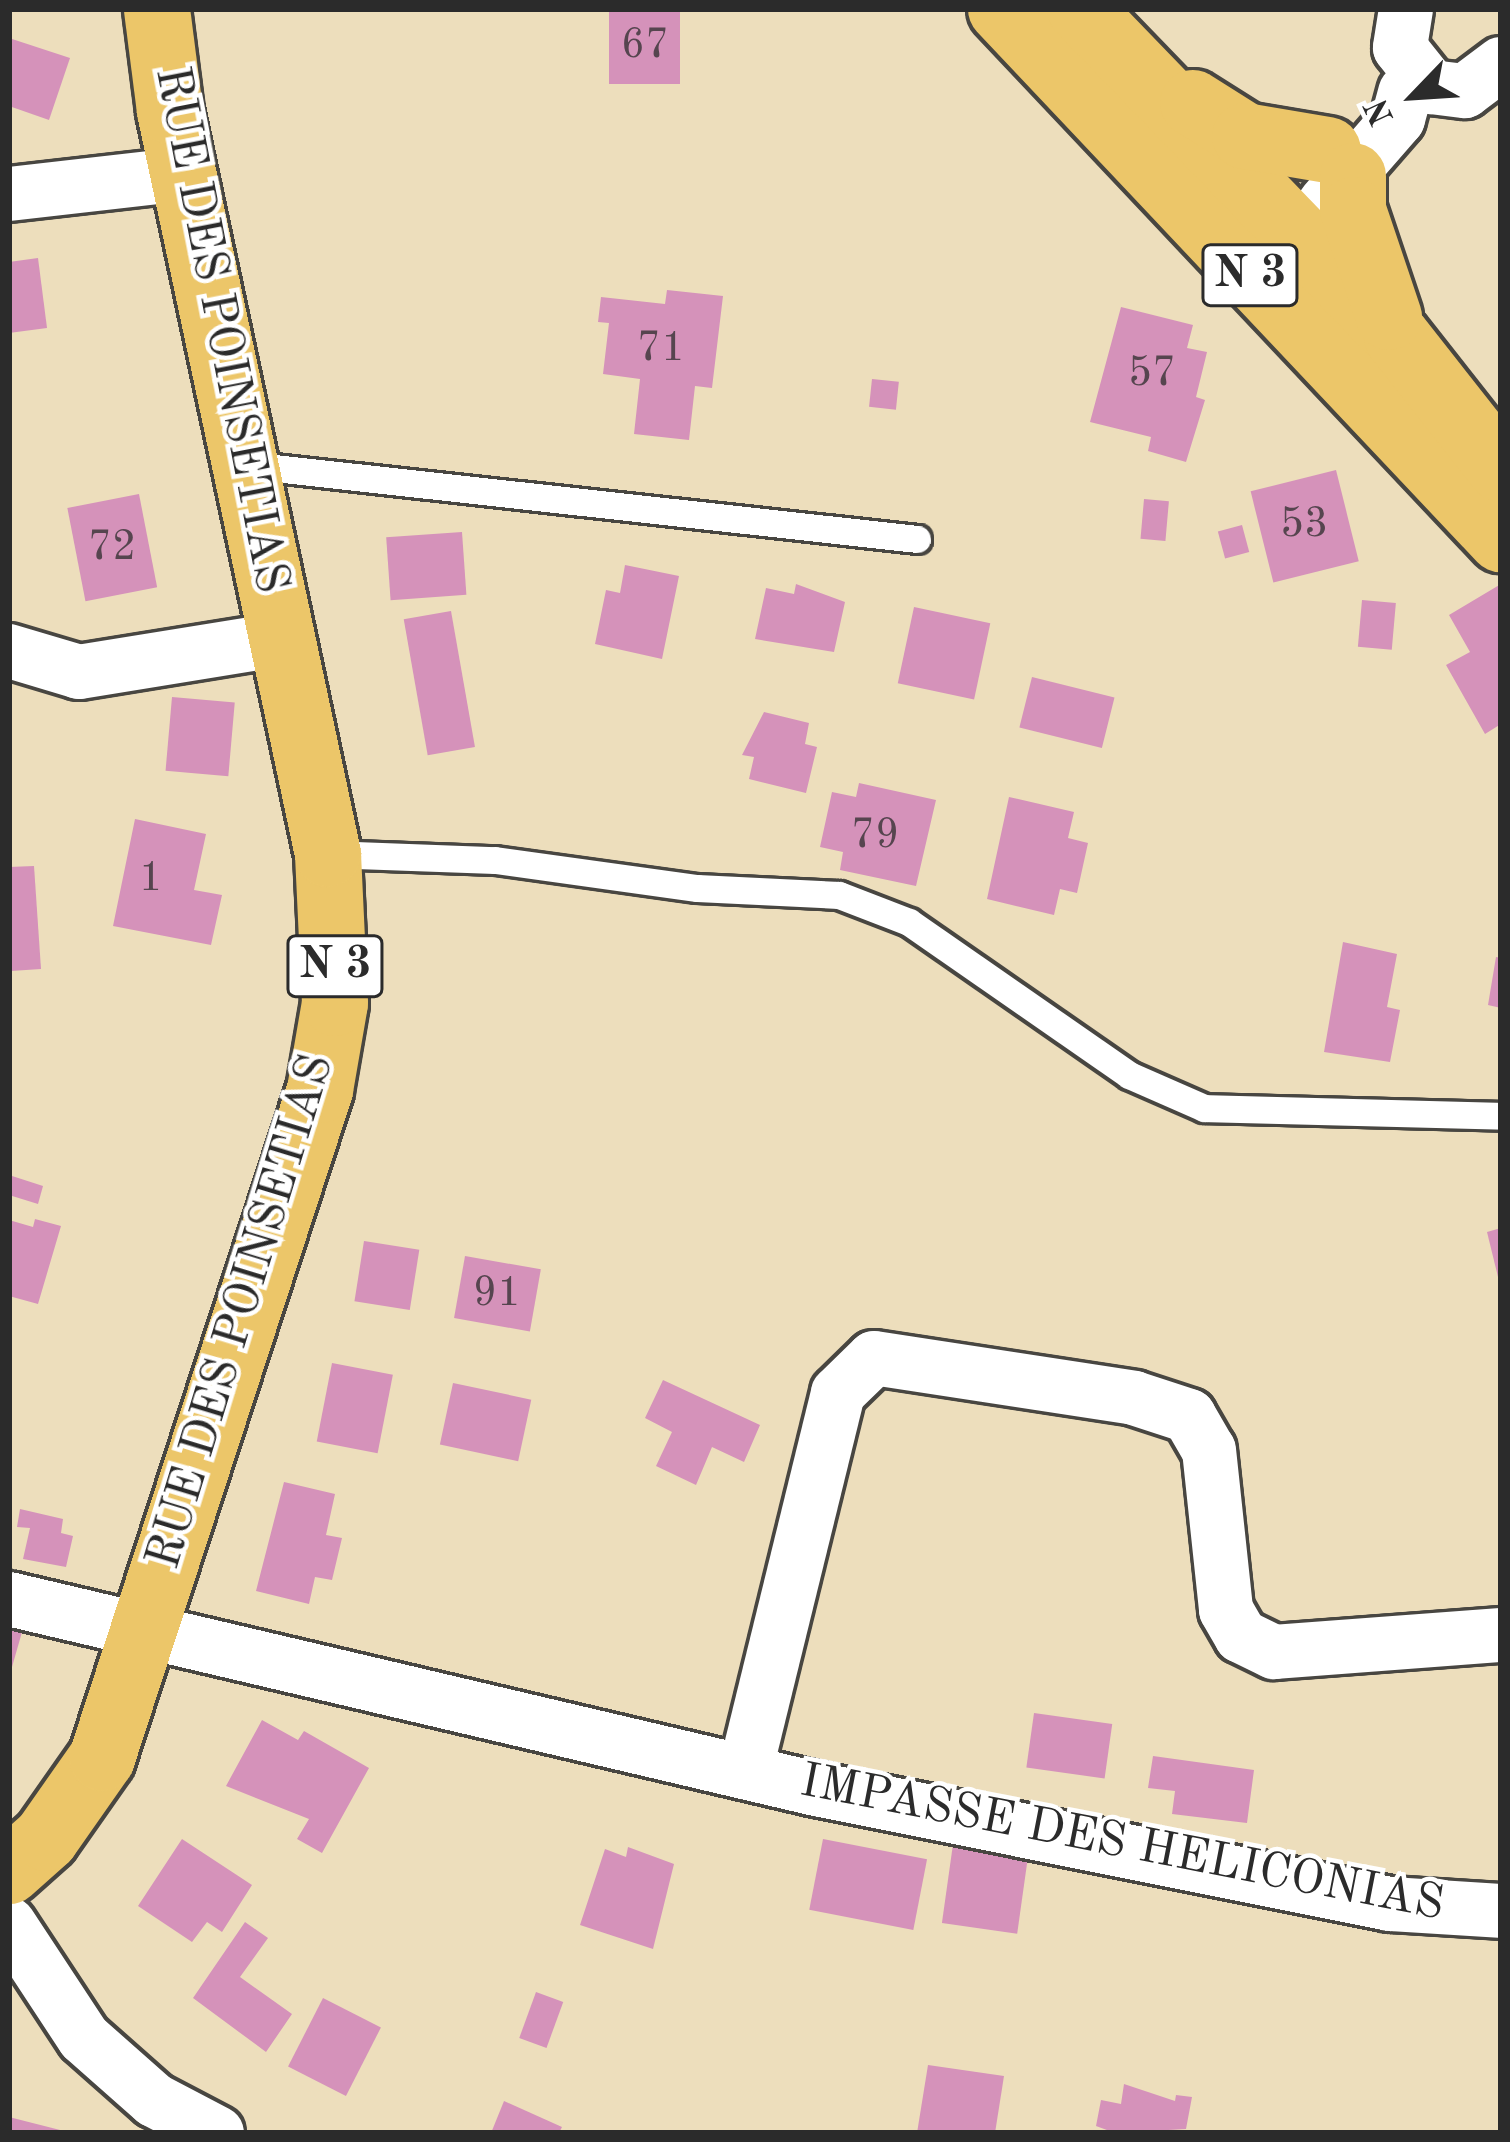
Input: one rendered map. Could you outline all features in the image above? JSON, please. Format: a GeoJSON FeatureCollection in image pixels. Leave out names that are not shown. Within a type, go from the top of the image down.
{"type":"FeatureCollection","features":[{"type":"Feature","properties":{"kind":"main road","name":"RUE DES POINSETIAS"},"geometry":{"type":"LineString","coordinates":[[9,1871],[46,1838],[102,1758],[320,1090],[335,1003],[328,854],[184,174],[157,9]]}},
{"type":"Feature","properties":{"kind":"main road","name":"N 3"},"geometry":{"type":"LineString","coordinates":[[1001,9],[1100,109],[1397,337],[1501,469]]}},
{"type":"Feature","properties":{"kind":"main road","name":"N 3"},"geometry":{"type":"LineString","coordinates":[[1097,26],[1273,243],[1501,539]]}},
{"type":"Feature","properties":{"kind":"main road"},"geometry":{"type":"LineString","coordinates":[[1097,26],[1246,136],[1341,163],[1366,255],[1397,337]]}},
{"type":"Feature","properties":{"kind":"street"},"geometry":{"type":"LineString","coordinates":[[1273,243],[1341,163],[1398,119],[1412,86],[1400,48],[1406,9]]}},
{"type":"Feature","properties":{"kind":"street"},"geometry":{"type":"LineString","coordinates":[[1412,86],[1465,91],[1497,76]]}},
{"type":"Feature","properties":{"kind":"street"},"geometry":{"type":"LineString","coordinates":[[9,194],[184,174]]}},
{"type":"Feature","properties":{"kind":"street"},"geometry":{"type":"LineString","coordinates":[[9,651],[79,672],[283,639]]}},
{"type":"Feature","properties":{"kind":"street","name":"IMPASSE DES HELICONIAS"},"geometry":{"type":"LineString","coordinates":[[745,1772],[838,1393],[874,1358],[1134,1399],[1190,1416],[1209,1450],[1226,1610],[1241,1636],[1274,1652],[1501,1635]]}},
{"type":"Feature","properties":{"kind":"street","name":"IMPASSE DES HELICONIAS"},"geometry":{"type":"LineString","coordinates":[[9,1599],[745,1772],[1390,1904],[1501,1910]]}},
{"type":"Feature","properties":{"kind":"street"},"geometry":{"type":"LineString","coordinates":[[9,1924],[84,2038],[154,2100],[218,2133]]}},
{"type":"Feature","properties":{"kind":"lane"},"geometry":{"type":"LineString","coordinates":[[244,465],[917,539]]}},
{"type":"Feature","properties":{"kind":"lane"},"geometry":{"type":"LineString","coordinates":[[328,854],[495,860],[697,888],[838,896],[909,922],[1129,1075],[1204,1108],[1501,1116]]}},
{"type":"Feature","properties":{"kind":"building"},"geometry":{"type":"Polygon","coordinates":[[[609,9],[680,9],[680,84],[609,84],[609,9]]]}},
{"type":"Feature","properties":{"kind":"building"},"geometry":{"type":"Polygon","coordinates":[[[9,38],[70,58],[49,120],[9,106],[9,38]]]}},
{"type":"Feature","properties":{"kind":"building"},"geometry":{"type":"Polygon","coordinates":[[[38,258],[47,328],[9,333],[9,262],[38,258]]]}},
{"type":"Feature","properties":{"kind":"building"},"geometry":{"type":"Polygon","coordinates":[[[667,290],[723,296],[712,388],[695,386],[689,440],[634,434],[640,379],[603,374],[609,323],[598,322],[601,297],[665,304],[667,290]]]}},
{"type":"Feature","properties":{"kind":"building"},"geometry":{"type":"Polygon","coordinates":[[[1121,307],[1193,325],[1187,348],[1207,352],[1196,397],[1205,400],[1186,462],[1148,451],[1151,437],[1090,422],[1121,307]]]}},
{"type":"Feature","properties":{"kind":"building"},"geometry":{"type":"Polygon","coordinates":[[[872,379],[899,382],[896,410],[869,407],[872,379]]]}},
{"type":"Feature","properties":{"kind":"building"},"geometry":{"type":"Polygon","coordinates":[[[1336,470],[1359,561],[1273,582],[1251,491],[1336,470]]]}},
{"type":"Feature","properties":{"kind":"building"},"geometry":{"type":"Polygon","coordinates":[[[139,494],[157,587],[85,601],[67,508],[139,494]]]}},
{"type":"Feature","properties":{"kind":"building"},"geometry":{"type":"Polygon","coordinates":[[[1144,499],[1169,501],[1165,541],[1141,539],[1144,499]]]}},
{"type":"Feature","properties":{"kind":"building"},"geometry":{"type":"Polygon","coordinates":[[[1242,525],[1249,552],[1225,559],[1218,531],[1242,525]]]}},
{"type":"Feature","properties":{"kind":"building"},"geometry":{"type":"Polygon","coordinates":[[[462,532],[466,595],[391,600],[386,537],[462,532]]]}},
{"type":"Feature","properties":{"kind":"building"},"geometry":{"type":"Polygon","coordinates":[[[625,565],[679,576],[662,659],[595,644],[606,590],[620,593],[625,565]]]}},
{"type":"Feature","properties":{"kind":"building"},"geometry":{"type":"Polygon","coordinates":[[[796,584],[845,602],[834,652],[755,639],[766,588],[794,594],[796,584]]]}},
{"type":"Feature","properties":{"kind":"building"},"geometry":{"type":"Polygon","coordinates":[[[1501,584],[1501,724],[1485,734],[1446,665],[1470,652],[1449,615],[1501,584]]]}},
{"type":"Feature","properties":{"kind":"building"},"geometry":{"type":"Polygon","coordinates":[[[1362,600],[1396,603],[1392,650],[1358,647],[1362,600]]]}},
{"type":"Feature","properties":{"kind":"building"},"geometry":{"type":"Polygon","coordinates":[[[914,607],[990,623],[974,700],[898,683],[914,607]]]}},
{"type":"Feature","properties":{"kind":"building"},"geometry":{"type":"Polygon","coordinates":[[[451,611],[475,747],[428,755],[404,619],[451,611]]]}},
{"type":"Feature","properties":{"kind":"building"},"geometry":{"type":"Polygon","coordinates":[[[1032,677],[1114,698],[1102,748],[1019,727],[1032,677]]]}},
{"type":"Feature","properties":{"kind":"building"},"geometry":{"type":"Polygon","coordinates":[[[172,697],[235,702],[228,776],[166,771],[172,697]]]}},
{"type":"Feature","properties":{"kind":"building"},"geometry":{"type":"Polygon","coordinates":[[[764,712],[809,723],[805,744],[817,747],[806,793],[749,779],[754,757],[742,755],[764,712]]]}},
{"type":"Feature","properties":{"kind":"building"},"geometry":{"type":"Polygon","coordinates":[[[859,783],[936,800],[916,886],[840,870],[843,852],[820,847],[832,792],[856,797],[859,783]]]}},
{"type":"Feature","properties":{"kind":"building"},"geometry":{"type":"Polygon","coordinates":[[[1009,797],[1074,812],[1068,838],[1088,843],[1077,893],[1060,889],[1054,915],[987,899],[1009,797]]]}},
{"type":"Feature","properties":{"kind":"building"},"geometry":{"type":"Polygon","coordinates":[[[135,819],[206,834],[194,890],[222,895],[211,945],[113,926],[135,819]]]}},
{"type":"Feature","properties":{"kind":"building"},"geometry":{"type":"Polygon","coordinates":[[[34,866],[41,969],[11,971],[9,867],[34,866]]]}},
{"type":"Feature","properties":{"kind":"building"},"geometry":{"type":"Polygon","coordinates":[[[1343,942],[1397,954],[1387,1007],[1400,1010],[1390,1062],[1324,1052],[1343,942]]]}},
{"type":"Feature","properties":{"kind":"building"},"geometry":{"type":"Polygon","coordinates":[[[1496,957],[1501,958],[1501,1008],[1488,1005],[1496,957]]]}},
{"type":"Feature","properties":{"kind":"building"},"geometry":{"type":"Polygon","coordinates":[[[9,1175],[43,1186],[38,1204],[9,1195],[9,1175]]]}},
{"type":"Feature","properties":{"kind":"building"},"geometry":{"type":"Polygon","coordinates":[[[35,1219],[61,1226],[38,1304],[9,1296],[9,1220],[33,1227],[35,1219]]]}},
{"type":"Feature","properties":{"kind":"building"},"geometry":{"type":"Polygon","coordinates":[[[1501,1228],[1501,1281],[1499,1281],[1487,1232],[1501,1228]]]}},
{"type":"Feature","properties":{"kind":"building"},"geometry":{"type":"Polygon","coordinates":[[[364,1241],[419,1250],[410,1310],[354,1301],[364,1241]]]}},
{"type":"Feature","properties":{"kind":"building"},"geometry":{"type":"Polygon","coordinates":[[[465,1256],[541,1269],[530,1331],[454,1318],[465,1256]]]}},
{"type":"Feature","properties":{"kind":"building"},"geometry":{"type":"Polygon","coordinates":[[[332,1363],[393,1375],[378,1453],[317,1442],[332,1363]]]}},
{"type":"Feature","properties":{"kind":"building"},"geometry":{"type":"Polygon","coordinates":[[[663,1380],[760,1425],[744,1462],[712,1447],[696,1485],[656,1466],[672,1432],[645,1418],[663,1380]]]}},
{"type":"Feature","properties":{"kind":"building"},"geometry":{"type":"Polygon","coordinates":[[[453,1383],[531,1400],[518,1461],[440,1445],[453,1383]]]}},
{"type":"Feature","properties":{"kind":"building"},"geometry":{"type":"Polygon","coordinates":[[[284,1482],[335,1494],[326,1535],[342,1538],[332,1580],[315,1577],[309,1604],[256,1591],[284,1482]]]}},
{"type":"Feature","properties":{"kind":"building"},"geometry":{"type":"Polygon","coordinates":[[[20,1509],[63,1519],[61,1533],[73,1536],[66,1567],[23,1559],[30,1528],[17,1527],[20,1509]]]}},
{"type":"Feature","properties":{"kind":"building"},"geometry":{"type":"Polygon","coordinates":[[[9,1621],[24,1625],[10,1674],[9,1674],[9,1621]]]}},
{"type":"Feature","properties":{"kind":"building"},"geometry":{"type":"Polygon","coordinates":[[[1034,1713],[1112,1724],[1105,1778],[1026,1767],[1034,1713]]]}},
{"type":"Feature","properties":{"kind":"building"},"geometry":{"type":"Polygon","coordinates":[[[262,1720],[298,1740],[304,1731],[369,1768],[322,1853],[297,1839],[309,1819],[226,1786],[262,1720]]]}},
{"type":"Feature","properties":{"kind":"building"},"geometry":{"type":"Polygon","coordinates":[[[1153,1756],[1254,1770],[1247,1823],[1172,1814],[1175,1791],[1148,1788],[1153,1756]]]}},
{"type":"Feature","properties":{"kind":"building"},"geometry":{"type":"Polygon","coordinates":[[[955,1830],[1030,1841],[1017,1934],[942,1923],[955,1830]]]}},
{"type":"Feature","properties":{"kind":"building"},"geometry":{"type":"Polygon","coordinates":[[[182,1839],[252,1885],[222,1932],[207,1922],[192,1942],[138,1906],[182,1839]]]}},
{"type":"Feature","properties":{"kind":"building"},"geometry":{"type":"Polygon","coordinates":[[[823,1839],[927,1859],[913,1930],[809,1910],[823,1839]]]}},
{"type":"Feature","properties":{"kind":"building"},"geometry":{"type":"Polygon","coordinates":[[[628,1847],[674,1864],[653,1949],[580,1925],[605,1849],[626,1857],[628,1847]]]}},
{"type":"Feature","properties":{"kind":"building"},"geometry":{"type":"Polygon","coordinates":[[[245,1922],[268,1938],[240,1977],[292,2014],[266,2052],[193,1998],[245,1922]]]}},
{"type":"Feature","properties":{"kind":"building"},"geometry":{"type":"Polygon","coordinates":[[[536,1992],[563,2002],[546,2048],[519,2038],[536,1992]]]}},
{"type":"Feature","properties":{"kind":"building"},"geometry":{"type":"Polygon","coordinates":[[[323,1998],[381,2028],[346,2096],[288,2067],[323,1998]]]}},
{"type":"Feature","properties":{"kind":"building"},"geometry":{"type":"Polygon","coordinates":[[[928,2065],[1004,2076],[995,2133],[917,2133],[928,2065]]]}},
{"type":"Feature","properties":{"kind":"building"},"geometry":{"type":"Polygon","coordinates":[[[1124,2084],[1175,2101],[1176,2095],[1192,2097],[1186,2129],[1115,2133],[1096,2126],[1101,2100],[1121,2104],[1124,2084]]]}},
{"type":"Feature","properties":{"kind":"building"},"geometry":{"type":"Polygon","coordinates":[[[504,2101],[562,2127],[559,2133],[491,2133],[504,2101]]]}},
{"type":"Feature","properties":{"kind":"building"},"geometry":{"type":"Polygon","coordinates":[[[9,2117],[64,2131],[64,2133],[9,2133],[9,2117]]]}}]}
